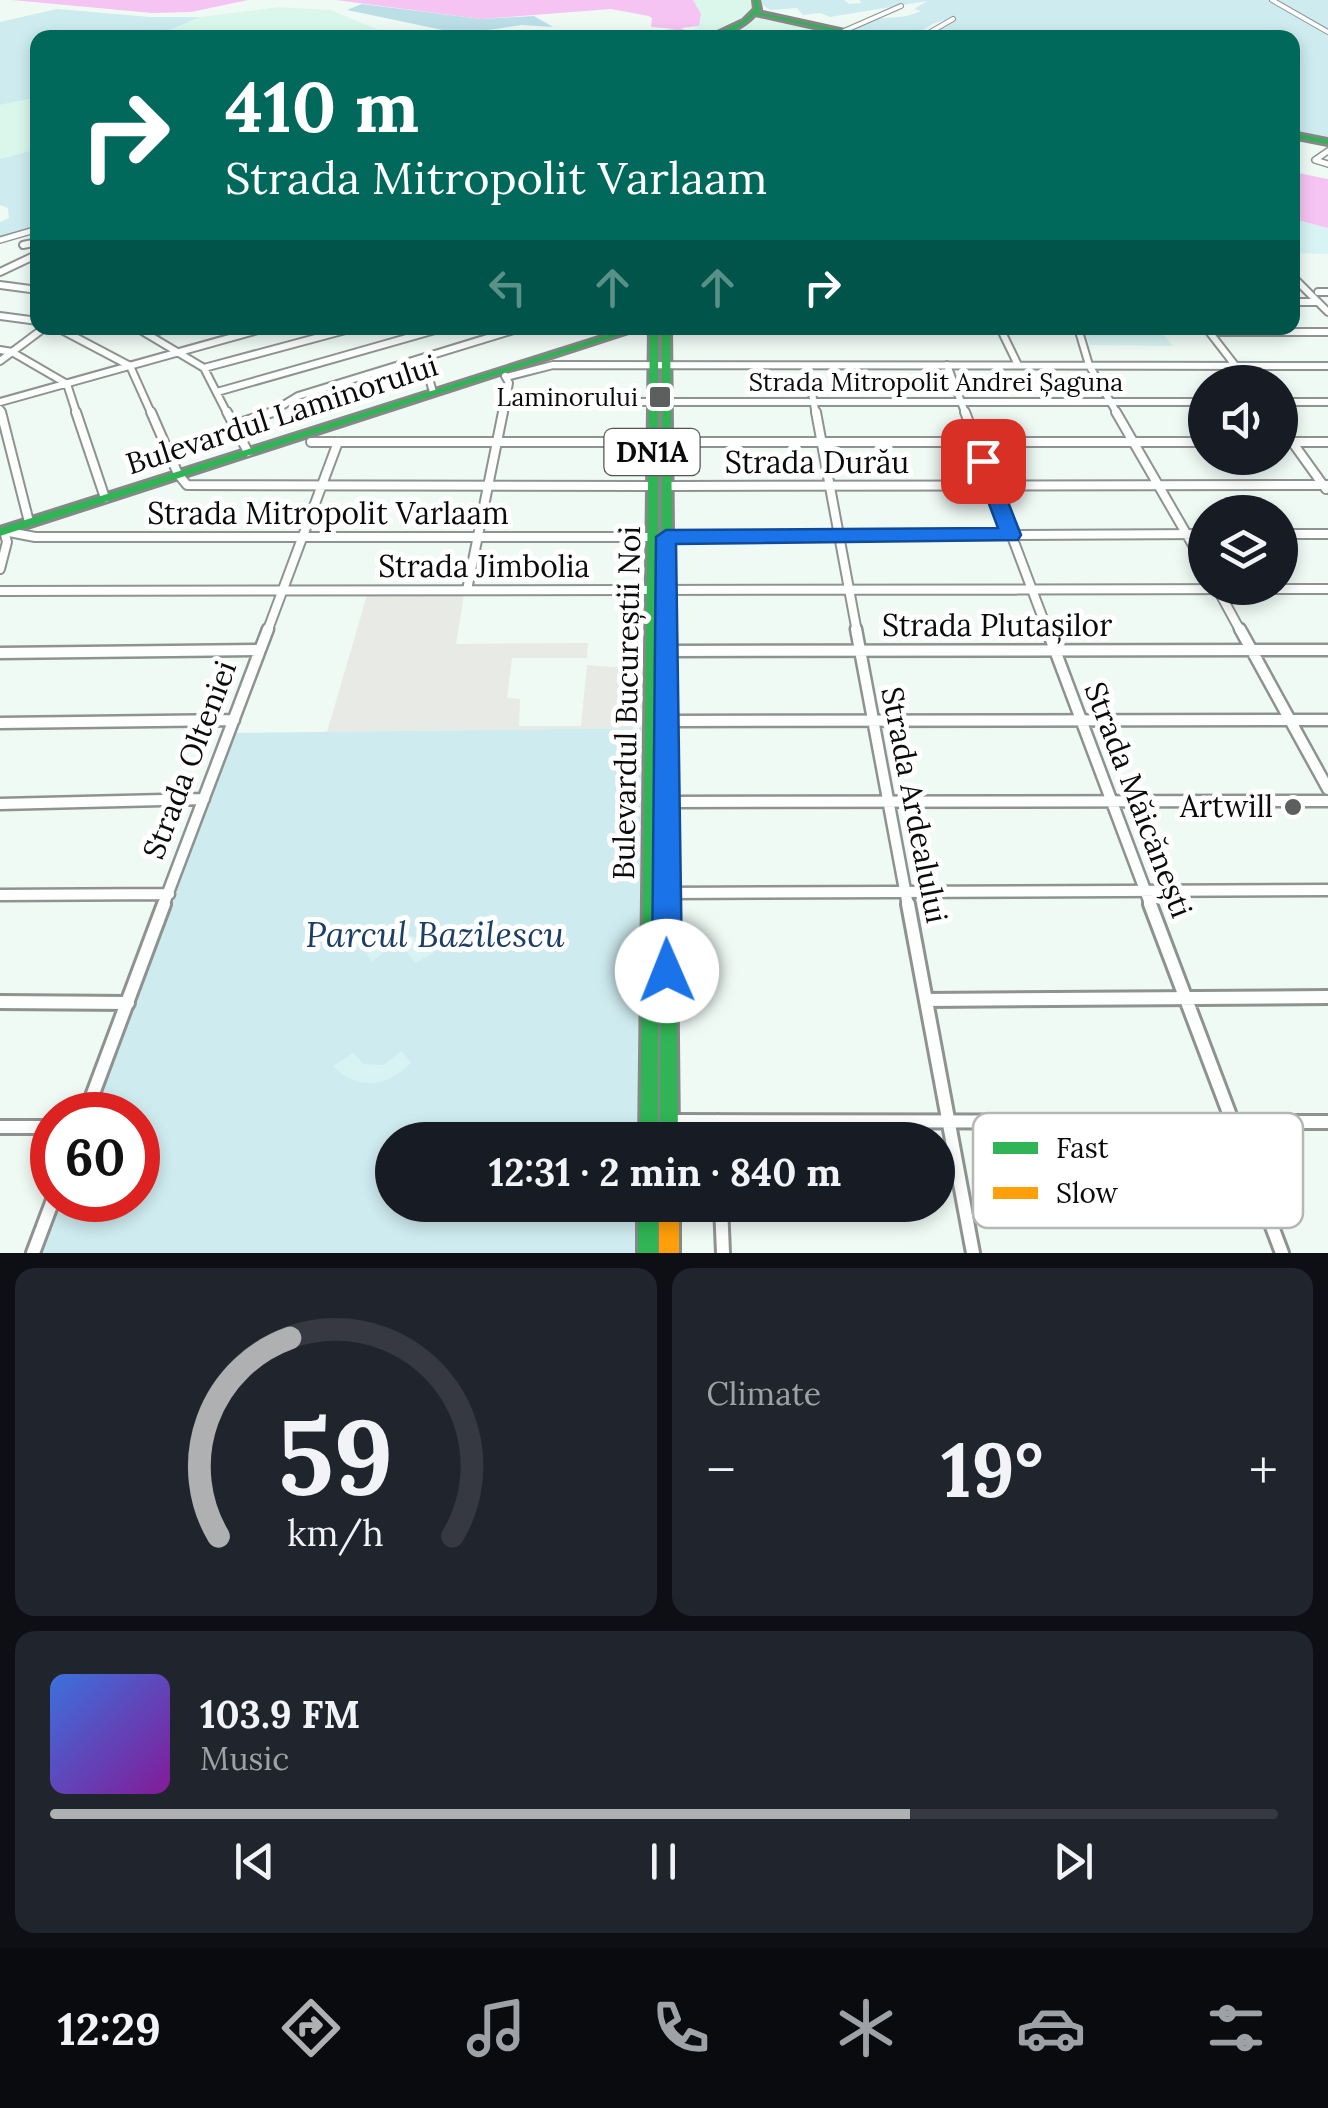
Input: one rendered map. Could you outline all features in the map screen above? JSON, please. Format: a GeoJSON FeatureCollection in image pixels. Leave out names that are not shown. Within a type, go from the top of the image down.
{"type":"FeatureCollection","features":[{"type":"Feature","properties":{"kind":"main road"},"geometry":{"type":"LineString","coordinates":[[725,30],[762,11],[840,30]]}},
{"type":"Feature","properties":{"kind":"main road"},"geometry":{"type":"LineString","coordinates":[[1300,136],[1328,142]]}},
{"type":"Feature","properties":{"kind":"main road","name":"Bulevardul Laminorului"},"geometry":{"type":"LineString","coordinates":[[2,531],[616,335]]}},
{"type":"Feature","properties":{"kind":"main road","name":"Bulevardul Bucureștii Noi"},"geometry":{"type":"LineString","coordinates":[[655,335],[660,366]]}},
{"type":"Feature","properties":{"kind":"main road","name":"Bulevardul Bucureștii Noi"},"geometry":{"type":"LineString","coordinates":[[649,1122],[659,402],[665,335]]}},
{"type":"Feature","properties":{"kind":"main road","name":"Bulevardul Bucureștii Noi"},"geometry":{"type":"LineString","coordinates":[[659,590],[666,651],[668,1121]]}},
{"type":"Feature","properties":{"kind":"main road"},"geometry":{"type":"LineString","coordinates":[[648,1222],[648,1253]]}},
{"type":"Feature","properties":{"kind":"main road"},"geometry":{"type":"LineString","coordinates":[[669,1222],[669,1253]]}},
{"type":"Feature","properties":{"kind":"street"},"geometry":{"type":"LineString","coordinates":[[1272,0],[1328,32]]}},
{"type":"Feature","properties":{"kind":"street"},"geometry":{"type":"LineString","coordinates":[[846,30],[901,6]]}},
{"type":"Feature","properties":{"kind":"street"},"geometry":{"type":"LineString","coordinates":[[934,30],[953,19]]}},
{"type":"Feature","properties":{"kind":"street"},"geometry":{"type":"LineString","coordinates":[[1328,151],[1315,160],[1328,164]]}},
{"type":"Feature","properties":{"kind":"street"},"geometry":{"type":"LineString","coordinates":[[0,240],[30,231]]}},
{"type":"Feature","properties":{"kind":"street"},"geometry":{"type":"LineString","coordinates":[[23,245],[30,244]]}},
{"type":"Feature","properties":{"kind":"street"},"geometry":{"type":"LineString","coordinates":[[0,272],[30,258]]}},
{"type":"Feature","properties":{"kind":"street"},"geometry":{"type":"LineString","coordinates":[[24,288],[30,284]]}},
{"type":"Feature","properties":{"kind":"street"},"geometry":{"type":"LineString","coordinates":[[1300,284],[1328,312]]}},
{"type":"Feature","properties":{"kind":"street"},"geometry":{"type":"LineString","coordinates":[[0,285],[30,289]]}},
{"type":"Feature","properties":{"kind":"street"},"geometry":{"type":"LineString","coordinates":[[1328,292],[1318,292],[1328,304]]}},
{"type":"Feature","properties":{"kind":"street"},"geometry":{"type":"LineString","coordinates":[[1300,302],[1318,302]]}},
{"type":"Feature","properties":{"kind":"street"},"geometry":{"type":"LineString","coordinates":[[0,316],[30,320]]}},
{"type":"Feature","properties":{"kind":"street"},"geometry":{"type":"LineString","coordinates":[[1300,332],[1328,332]]}},
{"type":"Feature","properties":{"kind":"street"},"geometry":{"type":"LineString","coordinates":[[0,361],[35,335]]}},
{"type":"Feature","properties":{"kind":"street"},"geometry":{"type":"LineString","coordinates":[[71,335],[130,366],[178,474]]}},
{"type":"Feature","properties":{"kind":"street"},"geometry":{"type":"LineString","coordinates":[[149,335],[204,368],[248,452]]}},
{"type":"Feature","properties":{"kind":"street"},"geometry":{"type":"LineString","coordinates":[[29,522],[0,405],[239,335]]}},
{"type":"Feature","properties":{"kind":"street"},"geometry":{"type":"LineString","coordinates":[[204,368],[327,335]]}},
{"type":"Feature","properties":{"kind":"street"},"geometry":{"type":"LineString","coordinates":[[217,392],[417,335]]}},
{"type":"Feature","properties":{"kind":"street"},"geometry":{"type":"LineString","coordinates":[[444,335],[449,350]]}},
{"type":"Feature","properties":{"kind":"street"},"geometry":{"type":"LineString","coordinates":[[234,425],[272,413],[298,396],[497,335]]}},
{"type":"Feature","properties":{"kind":"street"},"geometry":{"type":"LineString","coordinates":[[1003,335],[1018,365]]}},
{"type":"Feature","properties":{"kind":"street"},"geometry":{"type":"LineString","coordinates":[[1080,335],[1090,365],[1187,534]]}},
{"type":"Feature","properties":{"kind":"street"},"geometry":{"type":"LineString","coordinates":[[1212,335],[1235,365]]}},
{"type":"Feature","properties":{"kind":"street"},"geometry":{"type":"LineString","coordinates":[[0,350],[12,352],[67,384],[105,498]]}},
{"type":"Feature","properties":{"kind":"street"},"geometry":{"type":"LineString","coordinates":[[423,358],[433,392]]}},
{"type":"Feature","properties":{"kind":"street","name":"Bulevardul Laminorului"},"geometry":{"type":"LineString","coordinates":[[502,374],[545,365],[1188,365]]}},
{"type":"Feature","properties":{"kind":"street","name":"Strada Măicănești"},"geometry":{"type":"LineString","coordinates":[[947,365],[1230,1113]]}},
{"type":"Feature","properties":{"kind":"street","name":"Strada Ardealului"},"geometry":{"type":"LineString","coordinates":[[806,366],[949,1122]]}},
{"type":"Feature","properties":{"kind":"street","name":"Bulevardul Laminorului"},"geometry":{"type":"LineString","coordinates":[[1298,366],[1328,366]]}},
{"type":"Feature","properties":{"kind":"street"},"geometry":{"type":"LineString","coordinates":[[467,590],[509,383],[502,374]]}},
{"type":"Feature","properties":{"kind":"street","name":"Strada Mitropolit Andrei Șaguna"},"geometry":{"type":"LineString","coordinates":[[505,401],[1188,402]]}},
{"type":"Feature","properties":{"kind":"street"},"geometry":{"type":"LineString","coordinates":[[1298,402],[1328,402]]}},
{"type":"Feature","properties":{"kind":"street"},"geometry":{"type":"LineString","coordinates":[[326,426],[338,442]]}},
{"type":"Feature","properties":{"kind":"street"},"geometry":{"type":"LineString","coordinates":[[311,442],[1188,442]]}},
{"type":"Feature","properties":{"kind":"street","name":"Strada Olteniei"},"geometry":{"type":"LineString","coordinates":[[93,1092],[338,442]]}},
{"type":"Feature","properties":{"kind":"street"},"geometry":{"type":"LineString","coordinates":[[1298,442],[1328,442]]}},
{"type":"Feature","properties":{"kind":"street"},"geometry":{"type":"LineString","coordinates":[[1298,450],[1327,487]]}},
{"type":"Feature","properties":{"kind":"street","name":"Strada Durău"},"geometry":{"type":"LineString","coordinates":[[178,474],[183,484],[192,486],[1327,487]]}},
{"type":"Feature","properties":{"kind":"street"},"geometry":{"type":"LineString","coordinates":[[0,569],[7,542],[2,531]]}},
{"type":"Feature","properties":{"kind":"street","name":"Strada Mitropolit Varlaam"},"geometry":{"type":"LineString","coordinates":[[2,531],[36,537],[1187,534]]}},
{"type":"Feature","properties":{"kind":"street"},"geometry":{"type":"LineString","coordinates":[[1298,534],[1328,534]]}},
{"type":"Feature","properties":{"kind":"street","name":"Strada Jimbolia"},"geometry":{"type":"LineString","coordinates":[[0,591],[1188,588]]}},
{"type":"Feature","properties":{"kind":"street","name":"Strada Jimbolia"},"geometry":{"type":"LineString","coordinates":[[1298,588],[1328,588]]}},
{"type":"Feature","properties":{"kind":"street"},"geometry":{"type":"LineString","coordinates":[[1226,605],[1328,788]]}},
{"type":"Feature","properties":{"kind":"street"},"geometry":{"type":"LineString","coordinates":[[0,653],[260,650]]}},
{"type":"Feature","properties":{"kind":"street","name":"Strada Plutașilor"},"geometry":{"type":"LineString","coordinates":[[666,651],[1328,650]]}},
{"type":"Feature","properties":{"kind":"street"},"geometry":{"type":"LineString","coordinates":[[0,723],[234,720]]}},
{"type":"Feature","properties":{"kind":"street"},"geometry":{"type":"LineString","coordinates":[[666,721],[1328,720]]}},
{"type":"Feature","properties":{"kind":"street"},"geometry":{"type":"LineString","coordinates":[[0,804],[204,799]]}},
{"type":"Feature","properties":{"kind":"street"},"geometry":{"type":"LineString","coordinates":[[666,802],[1328,801]]}},
{"type":"Feature","properties":{"kind":"street"},"geometry":{"type":"LineString","coordinates":[[650,894],[1328,890]]}},
{"type":"Feature","properties":{"kind":"street"},"geometry":{"type":"LineString","coordinates":[[0,895],[169,894]]}},
{"type":"Feature","properties":{"kind":"street"},"geometry":{"type":"LineString","coordinates":[[926,1000],[1328,997]]}},
{"type":"Feature","properties":{"kind":"street"},"geometry":{"type":"LineString","coordinates":[[0,1002],[128,1002]]}},
{"type":"Feature","properties":{"kind":"street"},"geometry":{"type":"LineString","coordinates":[[649,1122],[834,1122]]}},
{"type":"Feature","properties":{"kind":"street"},"geometry":{"type":"LineString","coordinates":[[0,1127],[30,1126]]}},
{"type":"Feature","properties":{"kind":"street","name":"Strada Ardealului"},"geometry":{"type":"LineString","coordinates":[[955,1156],[973,1253]]}},
{"type":"Feature","properties":{"kind":"street"},"geometry":{"type":"LineString","coordinates":[[33,1253],[45,1222]]}},
{"type":"Feature","properties":{"kind":"street"},"geometry":{"type":"LineString","coordinates":[[722,1222],[723,1253]]}},
{"type":"Feature","properties":{"kind":"street","name":"Strada Măicănești"},"geometry":{"type":"LineString","coordinates":[[1273,1228],[1282,1253]]}},
{"type":"Feature","properties":{"kind":"shaded area"},"geometry":{"type":"Polygon","coordinates":[[[12,0],[248,0],[191,12],[152,13],[12,0]]]}},
{"type":"Feature","properties":{"kind":"shaded area"},"geometry":{"type":"Polygon","coordinates":[[[336,0],[693,0],[701,14],[699,26],[681,28],[685,30],[651,27],[649,16],[611,9],[481,19],[336,0]]]}},
{"type":"Feature","properties":{"kind":"shaded area"},"geometry":{"type":"Polygon","coordinates":[[[362,4],[481,19],[534,16],[553,27],[443,30],[347,10],[362,4]]]}},
{"type":"Feature","properties":{"kind":"shaded area"},"geometry":{"type":"Polygon","coordinates":[[[1300,173],[1328,179],[1328,228],[1300,221],[1300,173]]]}},
{"type":"Feature","properties":{"kind":"shaded area"},"geometry":{"type":"Polygon","coordinates":[[[1300,221],[1328,228],[1328,254],[1300,253],[1300,221]]]}},
{"type":"Feature","properties":{"kind":"shaded area"},"geometry":{"type":"Polygon","coordinates":[[[1086,335],[1164,335],[1173,346],[1090,345],[1086,335]]]}},
{"type":"Feature","properties":{"kind":"shaded area"},"geometry":{"type":"Polygon","coordinates":[[[367,595],[464,595],[456,644],[588,643],[587,658],[512,658],[507,698],[520,699],[519,726],[581,726],[587,665],[639,669],[643,674],[646,728],[327,732],[367,595]]]}},
{"type":"Feature","properties":{"kind":"shaded area"},"geometry":{"type":"Polygon","coordinates":[[[403,932],[422,941],[434,953],[415,963],[407,952],[390,948],[371,962],[364,946],[384,935],[403,932]]]}},
{"type":"Feature","properties":{"kind":"shaded area"},"geometry":{"type":"Polygon","coordinates":[[[402,1051],[411,1063],[382,1081],[353,1080],[333,1066],[353,1053],[363,1064],[383,1065],[402,1051]]]}},
{"type":"Feature","properties":{"kind":"green space"},"geometry":{"type":"Polygon","coordinates":[[[693,0],[756,0],[751,16],[825,30],[692,30],[699,26],[701,15],[693,0]]]}},
{"type":"Feature","properties":{"kind":"green space"},"geometry":{"type":"Polygon","coordinates":[[[756,0],[844,0],[849,4],[862,3],[859,0],[1328,0],[1328,139],[1300,133],[1300,30],[936,30],[951,21],[945,21],[923,30],[846,30],[867,20],[914,14],[921,11],[914,9],[927,1],[830,17],[820,13],[803,15],[797,8],[770,10],[756,0]]]}},
{"type":"Feature","properties":{"kind":"green space"},"geometry":{"type":"Polygon","coordinates":[[[279,7],[330,10],[379,30],[172,30],[200,17],[279,7]]]}},
{"type":"Feature","properties":{"kind":"green space"},"geometry":{"type":"Polygon","coordinates":[[[57,9],[200,17],[170,30],[30,30],[30,99],[0,105],[0,22],[57,9]]]}},
{"type":"Feature","properties":{"kind":"green space"},"geometry":{"type":"Polygon","coordinates":[[[30,99],[30,151],[0,159],[0,105],[30,99]]]}},
{"type":"Feature","properties":{"kind":"green space"},"geometry":{"type":"Polygon","coordinates":[[[30,151],[30,230],[0,239],[0,222],[9,218],[8,208],[0,205],[0,159],[30,151]]]}},
{"type":"Feature","properties":{"kind":"green space","name":"Parcul Bazilescu"},"geometry":{"type":"Polygon","coordinates":[[[646,728],[637,1122],[375,1122],[375,1222],[636,1222],[635,1253],[42,1253],[53,1222],[160,1222],[160,1092],[102,1092],[236,733],[646,728]]]}},
{"type":"Feature","properties":{"kind":"traffic: fast"},"geometry":{"type":"LineString","coordinates":[[727,30],[745,22],[758,9],[756,0]]}},
{"type":"Feature","properties":{"kind":"traffic: fast"},"geometry":{"type":"LineString","coordinates":[[756,13],[836,30]]}},
{"type":"Feature","properties":{"kind":"traffic: fast"},"geometry":{"type":"LineString","coordinates":[[1300,137],[1328,142]]}},
{"type":"Feature","properties":{"kind":"traffic: fast"},"geometry":{"type":"LineString","coordinates":[[0,532],[615,335]]}},
{"type":"Feature","properties":{"kind":"traffic: fast"},"geometry":{"type":"LineString","coordinates":[[649,1122],[654,335]]}},
{"type":"Feature","properties":{"kind":"traffic: fast"},"geometry":{"type":"LineString","coordinates":[[666,335],[669,1122]]}},
{"type":"Feature","properties":{"kind":"traffic: fast"},"geometry":{"type":"LineString","coordinates":[[648,1222],[648,1253]]}},
{"type":"Feature","properties":{"kind":"traffic: slow"},"geometry":{"type":"LineString","coordinates":[[669,1222],[669,1253]]}},
{"type":"Feature","properties":{"kind":"place","name":"Laminorului"},"geometry":{"type":"Point","coordinates":[660,397]}},
{"type":"Feature","properties":{"kind":"place","name":"Artwill"},"geometry":{"type":"Point","coordinates":[1293,807]}},
{"type":"Feature","properties":{"kind":"route"},"geometry":{"type":"LineString","coordinates":[[667,971],[666,537],[1010,535],[983,461]]}}]}
